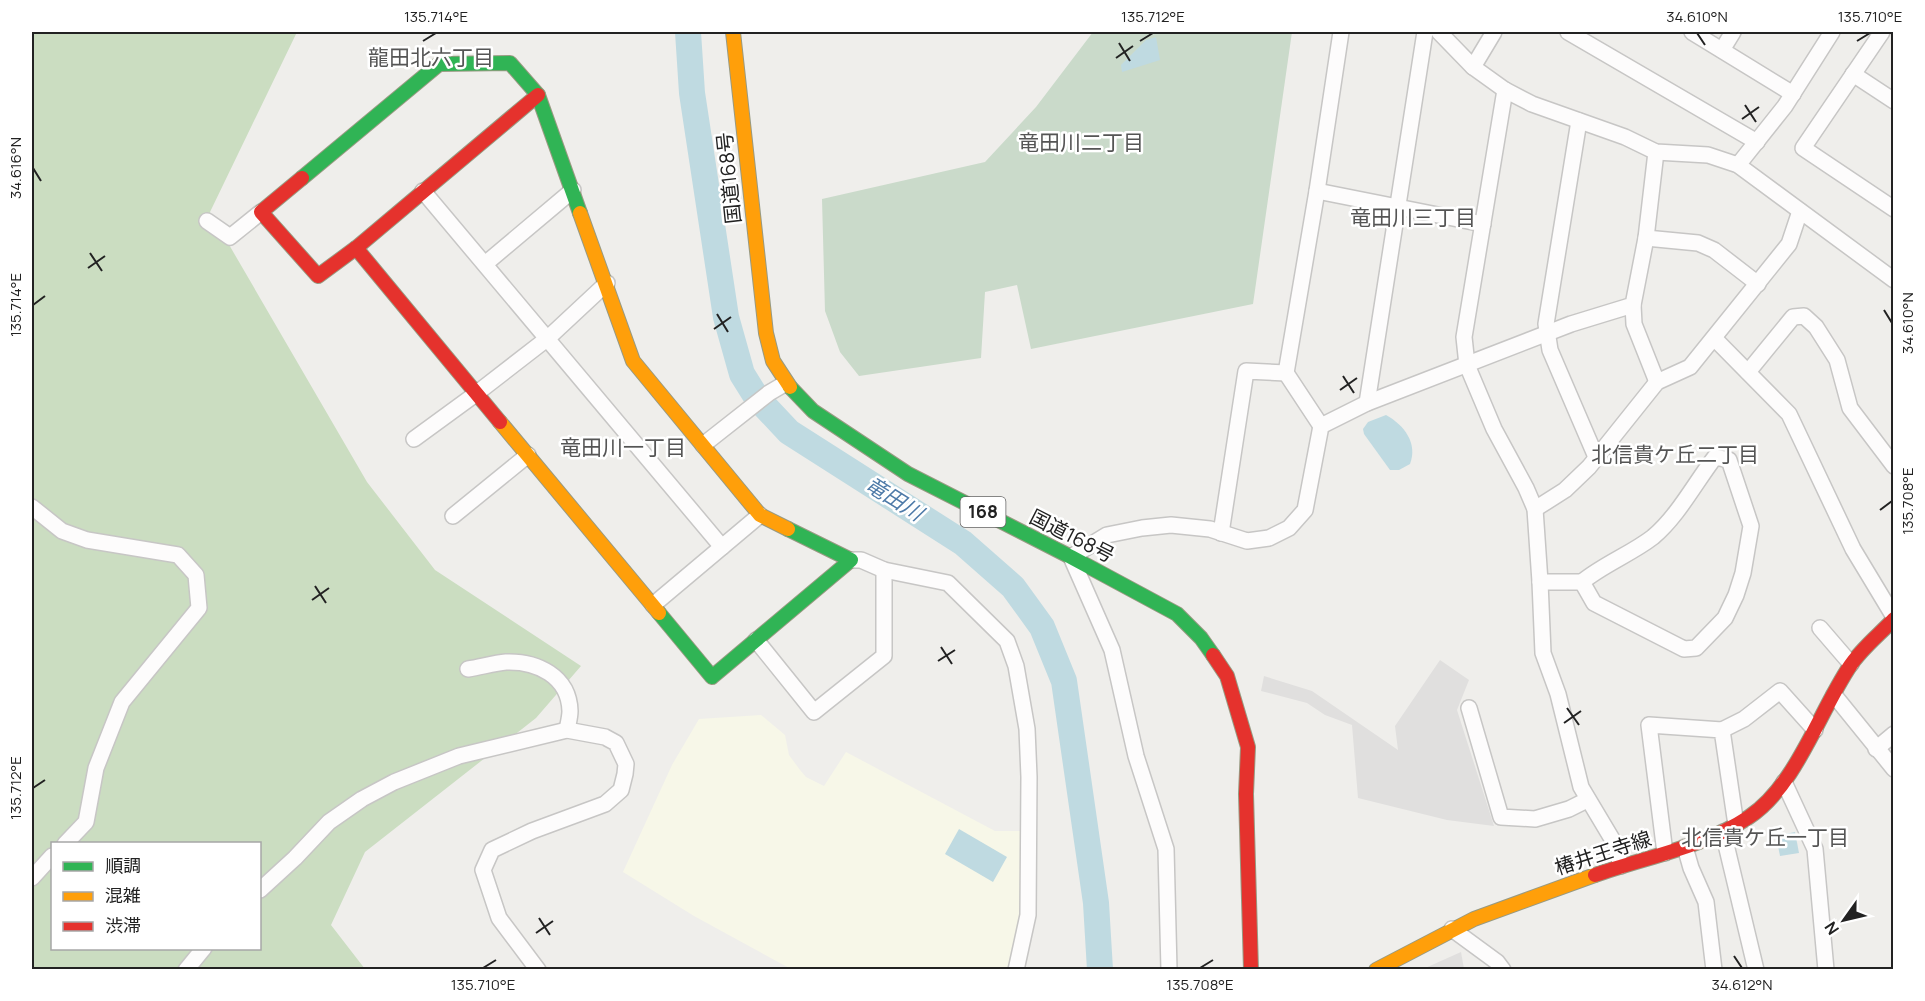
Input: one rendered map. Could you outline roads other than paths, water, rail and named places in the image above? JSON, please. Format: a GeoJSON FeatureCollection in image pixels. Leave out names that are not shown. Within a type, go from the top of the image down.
{"type":"FeatureCollection","features":[{"type":"Feature","properties":{"kind":"main road","name":"国道168号"},"geometry":{"type":"LineString","coordinates":[[733,32],[766,333],[773,361],[786,383],[813,411],[908,474],[1177,614],[1201,638],[1227,676],[1248,747],[1246,794],[1251,969]]}},
{"type":"Feature","properties":{"kind":"main road"},"geometry":{"type":"LineString","coordinates":[[356,248],[712,677],[851,560],[760,515],[633,361],[538,95],[510,63],[439,64],[261,212],[318,276],[356,248],[538,95]]}},
{"type":"Feature","properties":{"kind":"main road","name":"椿井王寺線"},"geometry":{"type":"LineString","coordinates":[[1376,969],[1452,929],[1621,866],[1685,847],[1730,828],[1759,811],[1774,797],[1784,783],[1851,664],[1893,618]]}},
{"type":"Feature","properties":{"kind":"street"},"geometry":{"type":"LineString","coordinates":[[1169,969],[1166,849],[1136,756],[1112,650],[1071,557],[1107,536],[1142,528],[1171,525],[1210,529],[1247,541],[1269,538],[1289,528],[1305,510],[1321,426],[1286,373],[1341,32]]}},
{"type":"Feature","properties":{"kind":"street"},"geometry":{"type":"LineString","coordinates":[[1367,403],[1425,32]]}},
{"type":"Feature","properties":{"kind":"street"},"geometry":{"type":"LineString","coordinates":[[1439,32],[1473,67],[1505,90],[1532,104],[1625,137],[1656,152],[1708,155],[1738,165],[1893,280]]}},
{"type":"Feature","properties":{"kind":"street"},"geometry":{"type":"LineString","coordinates":[[1473,67],[1494,32]]}},
{"type":"Feature","properties":{"kind":"street"},"geometry":{"type":"LineString","coordinates":[[1568,32],[1756,142]]}},
{"type":"Feature","properties":{"kind":"street"},"geometry":{"type":"LineString","coordinates":[[1692,32],[1793,94]]}},
{"type":"Feature","properties":{"kind":"street"},"geometry":{"type":"LineString","coordinates":[[1722,50],[1733,32]]}},
{"type":"Feature","properties":{"kind":"street"},"geometry":{"type":"LineString","coordinates":[[1738,165],[1785,106],[1832,32]]}},
{"type":"Feature","properties":{"kind":"street"},"geometry":{"type":"LineString","coordinates":[[1882,32],[1803,148],[1893,208]]}},
{"type":"Feature","properties":{"kind":"street"},"geometry":{"type":"LineString","coordinates":[[1853,74],[1893,101]]}},
{"type":"Feature","properties":{"kind":"street"},"geometry":{"type":"LineString","coordinates":[[1505,90],[1464,337],[1467,364],[1494,429],[1535,509],[1543,653],[1558,694],[1581,787],[1615,844],[1621,866]]}},
{"type":"Feature","properties":{"kind":"street"},"geometry":{"type":"LineString","coordinates":[[1579,121],[1546,324],[1550,350],[1596,457]]}},
{"type":"Feature","properties":{"kind":"street"},"geometry":{"type":"LineString","coordinates":[[1656,152],[1646,238],[1633,304],[1634,324],[1657,382]]}},
{"type":"Feature","properties":{"kind":"street"},"geometry":{"type":"LineString","coordinates":[[485,264],[573,190]]}},
{"type":"Feature","properties":{"kind":"street"},"geometry":{"type":"LineString","coordinates":[[423,191],[722,547]]}},
{"type":"Feature","properties":{"kind":"street"},"geometry":{"type":"LineString","coordinates":[[1317,191],[1483,224]]}},
{"type":"Feature","properties":{"kind":"street"},"geometry":{"type":"LineString","coordinates":[[1535,509],[1565,490],[1596,457],[1657,382],[1690,367],[1789,244],[1800,211]]}},
{"type":"Feature","properties":{"kind":"street"},"geometry":{"type":"LineString","coordinates":[[207,221],[230,237],[261,212]]}},
{"type":"Feature","properties":{"kind":"street"},"geometry":{"type":"LineString","coordinates":[[1646,238],[1698,243],[1714,250],[1758,284]]}},
{"type":"Feature","properties":{"kind":"street"},"geometry":{"type":"LineString","coordinates":[[414,439],[548,338],[607,283]]}},
{"type":"Feature","properties":{"kind":"street"},"geometry":{"type":"LineString","coordinates":[[1321,426],[1367,403],[1547,334],[1633,304]]}},
{"type":"Feature","properties":{"kind":"street"},"geometry":{"type":"LineString","coordinates":[[1748,372],[1793,317],[1804,316],[1816,327],[1833,353],[1850,408],[1893,466]]}},
{"type":"Feature","properties":{"kind":"street"},"geometry":{"type":"LineString","coordinates":[[1714,338],[1789,414],[1853,549],[1893,618]]}},
{"type":"Feature","properties":{"kind":"street"},"geometry":{"type":"LineString","coordinates":[[1221,533],[1246,371],[1286,373]]}},
{"type":"Feature","properties":{"kind":"street"},"geometry":{"type":"LineString","coordinates":[[704,446],[769,393],[786,383]]}},
{"type":"Feature","properties":{"kind":"street"},"geometry":{"type":"LineString","coordinates":[[453,516],[528,455]]}},
{"type":"Feature","properties":{"kind":"street"},"geometry":{"type":"LineString","coordinates":[[1539,582],[1582,582],[1594,572],[1653,537],[1677,510],[1715,457],[1729,460],[1751,526],[1743,573],[1725,618],[1696,648],[1684,649],[1594,603],[1582,582]]}},
{"type":"Feature","properties":{"kind":"street"},"geometry":{"type":"LineString","coordinates":[[32,507],[62,531],[87,540],[178,555],[196,575],[199,608],[122,702],[96,768],[87,822],[66,842]]}},
{"type":"Feature","properties":{"kind":"street"},"geometry":{"type":"LineString","coordinates":[[653,605],[760,515]]}},
{"type":"Feature","properties":{"kind":"street"},"geometry":{"type":"LineString","coordinates":[[851,560],[861,561],[884,570],[948,583],[1007,641],[1016,666],[1027,729],[1029,765],[1028,915],[1016,969]]}},
{"type":"Feature","properties":{"kind":"street"},"geometry":{"type":"LineString","coordinates":[[756,640],[814,712],[884,656],[884,570]]}},
{"type":"Feature","properties":{"kind":"street"},"geometry":{"type":"LineString","coordinates":[[1820,628],[1851,664]]}},
{"type":"Feature","properties":{"kind":"street"},"geometry":{"type":"LineString","coordinates":[[468,669],[506,662],[538,666],[558,678],[567,696],[570,711],[567,730]]}},
{"type":"Feature","properties":{"kind":"street"},"geometry":{"type":"LineString","coordinates":[[1665,853],[1649,725],[1722,730],[1744,718],[1780,691],[1815,730]]}},
{"type":"Feature","properties":{"kind":"street"},"geometry":{"type":"LineString","coordinates":[[1834,695],[1893,769]]}},
{"type":"Feature","properties":{"kind":"street"},"geometry":{"type":"LineString","coordinates":[[1469,708],[1501,816],[1535,819],[1569,809],[1587,800]]}},
{"type":"Feature","properties":{"kind":"street"},"geometry":{"type":"LineString","coordinates":[[261,889],[296,858],[329,822],[370,795],[394,783],[459,756],[567,730],[605,737],[615,743],[626,764],[621,790],[605,804],[532,831],[492,850],[483,870],[499,918],[538,969]]}},
{"type":"Feature","properties":{"kind":"street"},"geometry":{"type":"LineString","coordinates":[[1722,730],[1730,828],[1756,969]]}},
{"type":"Feature","properties":{"kind":"street"},"geometry":{"type":"LineString","coordinates":[[1876,748],[1893,734]]}},
{"type":"Feature","properties":{"kind":"street"},"geometry":{"type":"LineString","coordinates":[[1784,783],[1815,849],[1826,969]]}},
{"type":"Feature","properties":{"kind":"street"},"geometry":{"type":"LineString","coordinates":[[1685,847],[1691,868],[1706,902],[1714,969]]}},
{"type":"Feature","properties":{"kind":"street"},"geometry":{"type":"LineString","coordinates":[[32,878],[51,857]]}},
{"type":"Feature","properties":{"kind":"street"},"geometry":{"type":"LineString","coordinates":[[1452,929],[1497,962],[1503,969]]}},
{"type":"Feature","properties":{"kind":"street"},"geometry":{"type":"LineString","coordinates":[[186,969],[202,950]]}},
{"type":"Feature","properties":{"kind":"water"},"geometry":{"type":"Polygon","coordinates":[[[1156,37],[1160,60],[1122,72],[1121,65],[1146,40],[1156,37]]]}},
{"type":"Feature","properties":{"kind":"water"},"geometry":{"type":"Polygon","coordinates":[[[1386,415],[1404,429],[1411,442],[1410,464],[1399,470],[1390,470],[1364,434],[1363,429],[1368,422],[1386,415]]]}},
{"type":"Feature","properties":{"kind":"water"},"geometry":{"type":"Polygon","coordinates":[[[959,829],[1007,857],[993,882],[945,854],[959,829]]]}},
{"type":"Feature","properties":{"kind":"water"},"geometry":{"type":"Polygon","coordinates":[[[1795,832],[1799,853],[1780,856],[1776,836],[1795,832]]]}},
{"type":"Feature","properties":{"kind":"waterway","name":"竜田川"},"geometry":{"type":"LineString","coordinates":[[688,32],[692,93],[726,317],[742,374],[757,398],[789,432],[963,543],[1013,587],[1042,627],[1064,681],[1096,903],[1100,970]]}},
{"type":"Feature","properties":{"kind":"district","name":"龍田北六丁目"},"geometry":{"type":"Point","coordinates":[431,58]}},
{"type":"Feature","properties":{"kind":"district","name":"竜田川二丁目"},"geometry":{"type":"Point","coordinates":[1081,143]}},
{"type":"Feature","properties":{"kind":"district","name":"竜田川三丁目"},"geometry":{"type":"Point","coordinates":[1413,218]}},
{"type":"Feature","properties":{"kind":"district","name":"竜田川一丁目"},"geometry":{"type":"Point","coordinates":[623,448]}},
{"type":"Feature","properties":{"kind":"district","name":"北信貴ケ丘二丁目"},"geometry":{"type":"Point","coordinates":[1675,455]}},
{"type":"Feature","properties":{"kind":"district","name":"北信貴ケ丘一丁目"},"geometry":{"type":"Point","coordinates":[1765,838]}}]}
